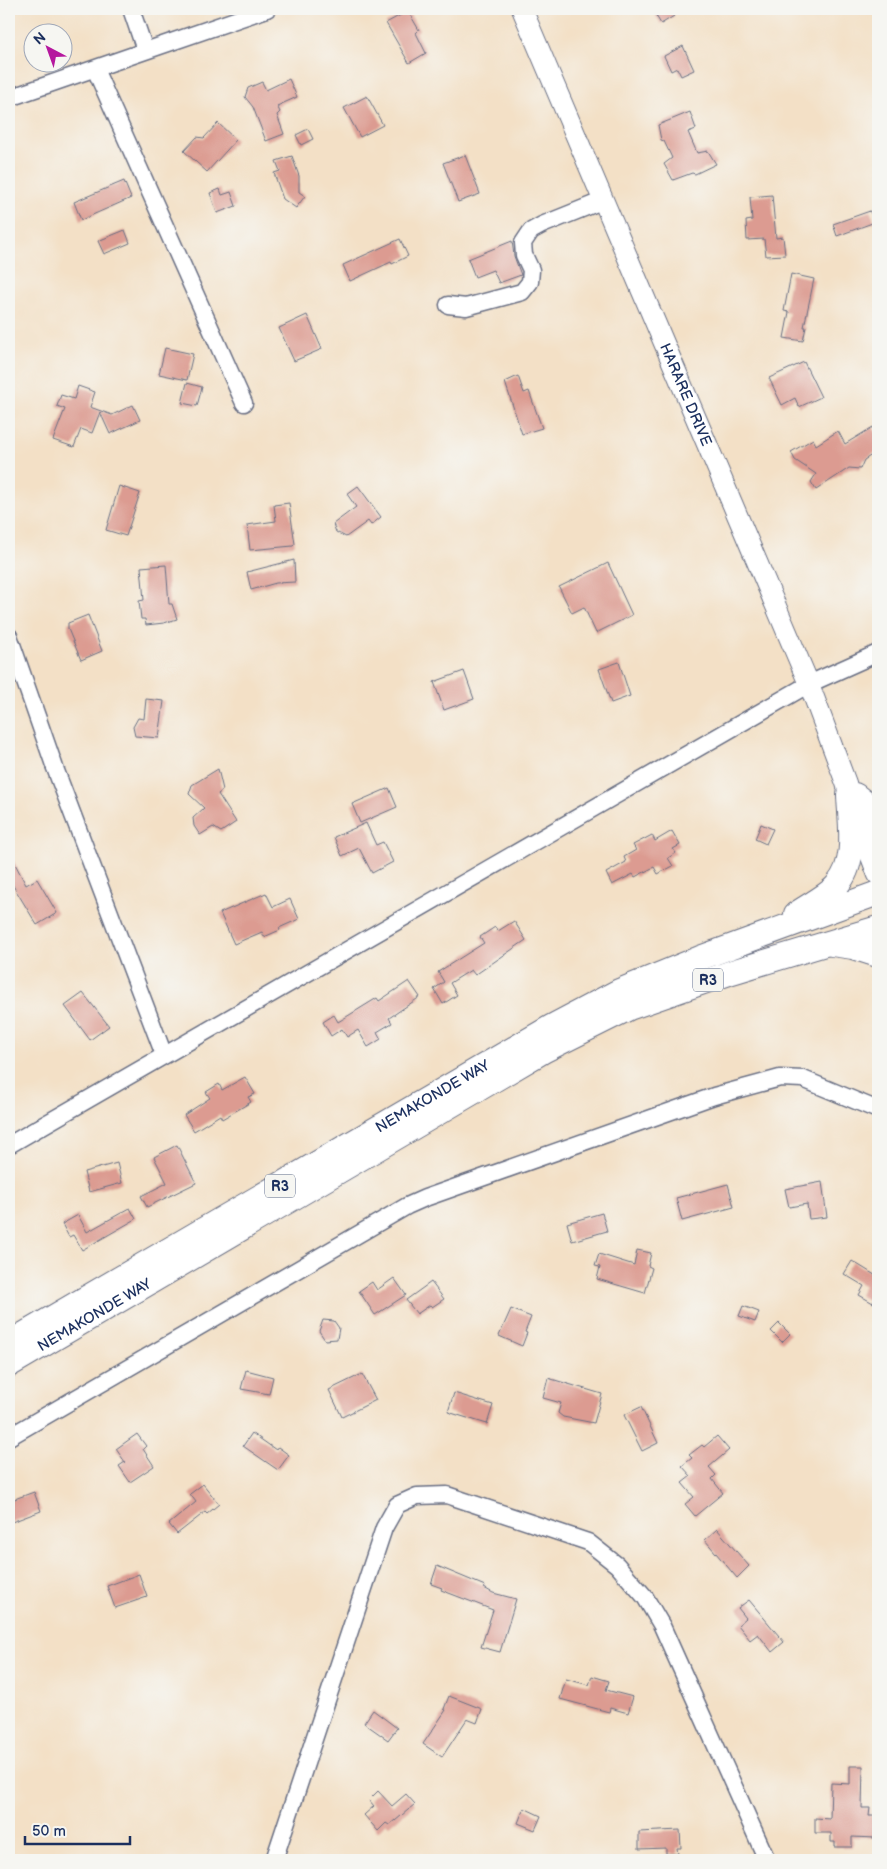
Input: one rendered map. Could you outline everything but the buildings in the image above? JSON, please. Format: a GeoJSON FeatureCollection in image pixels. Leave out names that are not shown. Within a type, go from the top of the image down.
{"type":"FeatureCollection","features":[{"type":"Feature","properties":{"kind":"highway"},"geometry":{"type":"LineString","coordinates":[[850,791],[878,813]]}},
{"type":"Feature","properties":{"kind":"highway"},"geometry":{"type":"LineString","coordinates":[[763,936],[837,886],[845,873],[851,843],[850,791]]}},
{"type":"Feature","properties":{"kind":"highway","name":"NEMAKONDE WAY"},"geometry":{"type":"LineString","coordinates":[[9,1344],[551,1027],[619,991],[700,958],[878,893]]}},
{"type":"Feature","properties":{"kind":"highway","name":"NEMAKONDE WAY"},"geometry":{"type":"LineString","coordinates":[[9,1365],[589,1026],[629,1008],[700,983],[878,928]]}},
{"type":"Feature","properties":{"kind":"highway"},"geometry":{"type":"LineString","coordinates":[[828,943],[853,947],[878,956]]}},
{"type":"Feature","properties":{"kind":"main road","name":"HARARE DRIVE"},"geometry":{"type":"LineString","coordinates":[[522,9],[809,684],[850,791],[855,815],[878,875]]}},
{"type":"Feature","properties":{"kind":"main road","name":"HARARE DRIVE"},"geometry":{"type":"LineString","coordinates":[[850,791],[878,832]]}},
{"type":"Feature","properties":{"kind":"street"},"geometry":{"type":"LineString","coordinates":[[131,9],[145,50]]}},
{"type":"Feature","properties":{"kind":"street"},"geometry":{"type":"LineString","coordinates":[[9,98],[267,9]]}},
{"type":"Feature","properties":{"kind":"street"},"geometry":{"type":"LineString","coordinates":[[95,69],[244,403]]}},
{"type":"Feature","properties":{"kind":"street"},"geometry":{"type":"LineString","coordinates":[[448,305],[466,307],[522,292],[530,282],[531,270],[524,255],[523,243],[531,231],[542,224],[604,200]]}},
{"type":"Feature","properties":{"kind":"street"},"geometry":{"type":"LineString","coordinates":[[9,636],[55,768],[164,1055]]}},
{"type":"Feature","properties":{"kind":"street"},"geometry":{"type":"LineString","coordinates":[[9,1145],[809,684],[878,652]]}},
{"type":"Feature","properties":{"kind":"street"},"geometry":{"type":"LineString","coordinates":[[9,1437],[276,1281],[407,1206],[425,1198],[714,1096],[780,1078],[802,1079],[878,1110]]}},
{"type":"Feature","properties":{"kind":"street"},"geometry":{"type":"LineString","coordinates":[[274,1860],[384,1528],[397,1505],[417,1496],[447,1495],[588,1542],[617,1565],[645,1597],[662,1626],[767,1860]]}}]}
